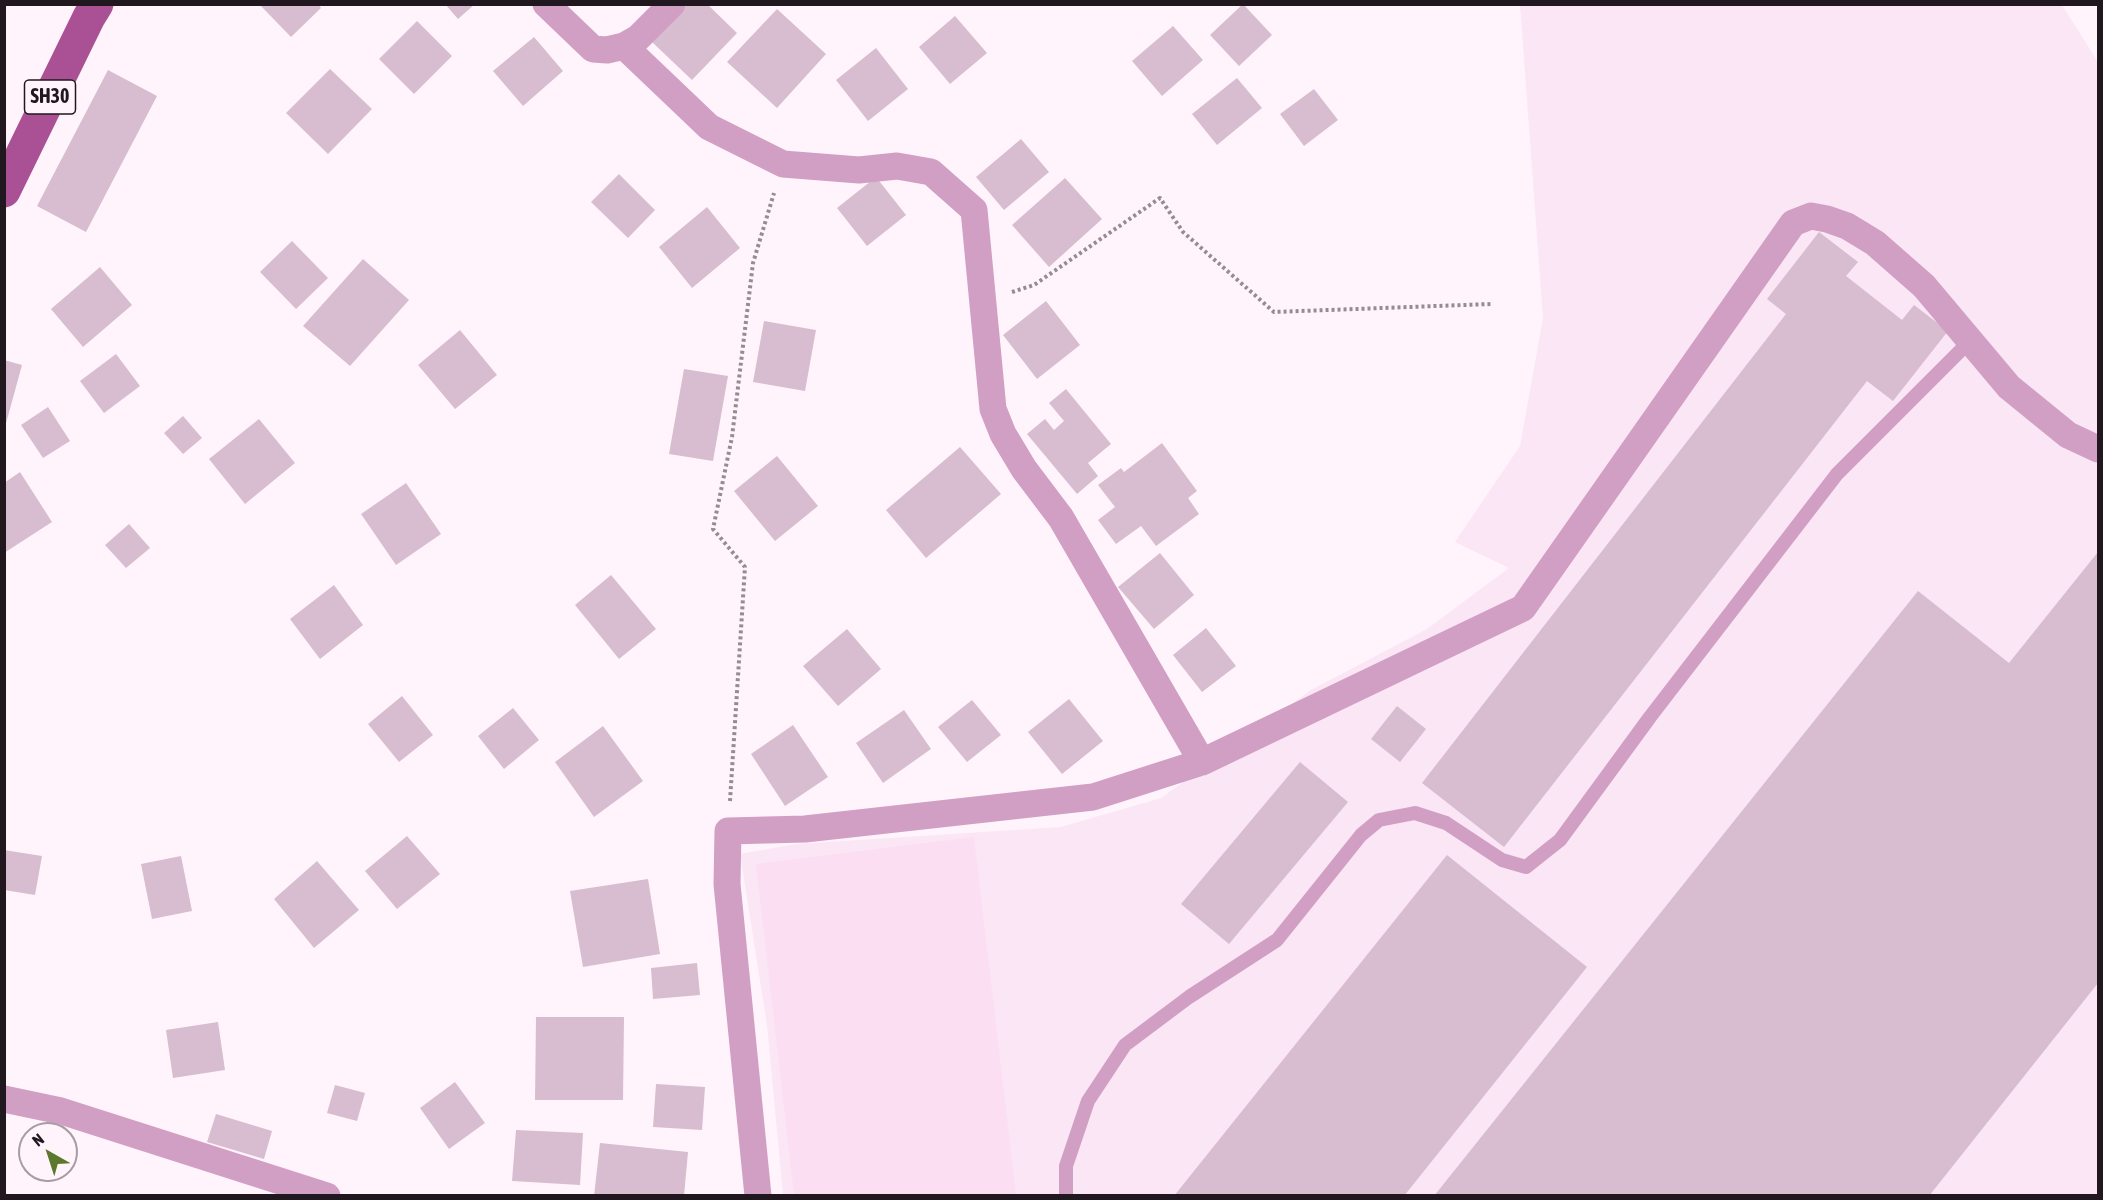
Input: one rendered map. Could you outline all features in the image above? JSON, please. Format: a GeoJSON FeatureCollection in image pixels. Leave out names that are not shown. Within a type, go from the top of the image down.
{"type":"FeatureCollection","features":[{"type":"Feature","properties":{"kind":"main road","name":"SH30"},"geometry":{"type":"LineString","coordinates":[[4,191],[97,4]]}},
{"type":"Feature","properties":{"kind":"street"},"geometry":{"type":"LineString","coordinates":[[546,4],[593,49],[607,50],[624,46],[638,38],[672,4]]}},
{"type":"Feature","properties":{"kind":"street"},"geometry":{"type":"LineString","coordinates":[[624,46],[709,127],[783,164],[859,170],[897,166],[931,172],[974,210],[993,409],[1003,434],[1024,469],[1061,518],[1202,762]]}},
{"type":"Feature","properties":{"kind":"street"},"geometry":{"type":"LineString","coordinates":[[758,1196],[727,884],[728,831],[805,829],[1093,797],[1202,762],[1523,608],[1793,223],[1811,216],[1827,219],[1847,226],[1875,243],[1924,286],[2009,387],[2068,435],[2098,448]]}},
{"type":"Feature","properties":{"kind":"street"},"geometry":{"type":"LineString","coordinates":[[4,1099],[61,1111],[327,1196]]}},
{"type":"Feature","properties":{"kind":"lane"},"geometry":{"type":"LineString","coordinates":[[1066,1196],[1066,1166],[1088,1101],[1125,1045],[1189,997],[1277,940],[1361,835],[1379,820],[1415,813],[1446,823],[1502,860],[1526,867],[1560,840],[1650,717],[1838,474],[1971,340]]}},
{"type":"Feature","properties":{"kind":"path"},"geometry":{"type":"LineString","coordinates":[[728,831],[745,567],[713,529],[732,437],[753,263],[783,164]]}},
{"type":"Feature","properties":{"kind":"path"},"geometry":{"type":"LineString","coordinates":[[983,301],[1034,285],[1160,198],[1183,232],[1274,312],[1491,304]]}},
{"type":"Feature","properties":{"kind":"shaded area"},"geometry":{"type":"Polygon","coordinates":[[[1520,5],[2062,5],[2098,62],[2098,1195],[783,1195],[767,1025],[740,854],[796,844],[1061,827],[1161,798],[1311,690],[1427,629],[1509,568],[1455,542],[1520,446],[1543,318],[1520,5]]]}},
{"type":"Feature","properties":{"kind":"shaded area"},"geometry":{"type":"Polygon","coordinates":[[[974,837],[1016,1195],[794,1195],[756,864],[974,837]]]}},
{"type":"Feature","properties":{"kind":"building"},"geometry":{"type":"Polygon","coordinates":[[[259,4],[318,4],[321,8],[291,37],[259,4]]]}},
{"type":"Feature","properties":{"kind":"building"},"geometry":{"type":"Polygon","coordinates":[[[445,4],[475,4],[458,19],[445,4]]]}},
{"type":"Feature","properties":{"kind":"building"},"geometry":{"type":"Polygon","coordinates":[[[688,4],[707,4],[737,33],[692,80],[652,42],[688,4]]]}},
{"type":"Feature","properties":{"kind":"building"},"geometry":{"type":"Polygon","coordinates":[[[1243,4],[1272,35],[1239,66],[1210,35],[1243,4]]]}},
{"type":"Feature","properties":{"kind":"building"},"geometry":{"type":"Polygon","coordinates":[[[777,9],[826,54],[777,108],[727,62],[777,9]]]}},
{"type":"Feature","properties":{"kind":"building"},"geometry":{"type":"Polygon","coordinates":[[[955,16],[987,53],[950,84],[919,47],[955,16]]]}},
{"type":"Feature","properties":{"kind":"building"},"geometry":{"type":"Polygon","coordinates":[[[417,21],[452,56],[414,94],[379,59],[417,21]]]}},
{"type":"Feature","properties":{"kind":"building"},"geometry":{"type":"Polygon","coordinates":[[[1173,26],[1203,60],[1162,96],[1132,61],[1173,26]]]}},
{"type":"Feature","properties":{"kind":"building"},"geometry":{"type":"Polygon","coordinates":[[[534,37],[563,71],[523,106],[493,71],[534,37]]]}},
{"type":"Feature","properties":{"kind":"building"},"geometry":{"type":"Polygon","coordinates":[[[876,48],[908,89],[868,121],[836,80],[876,48]]]}},
{"type":"Feature","properties":{"kind":"building"},"geometry":{"type":"Polygon","coordinates":[[[330,69],[372,109],[328,154],[286,113],[330,69]]]}},
{"type":"Feature","properties":{"kind":"building"},"geometry":{"type":"Polygon","coordinates":[[[108,70],[157,96],[86,232],[37,206],[108,70]]]}},
{"type":"Feature","properties":{"kind":"building"},"geometry":{"type":"Polygon","coordinates":[[[1237,78],[1262,108],[1217,145],[1192,114],[1237,78]]]}},
{"type":"Feature","properties":{"kind":"building"},"geometry":{"type":"Polygon","coordinates":[[[1314,89],[1338,120],[1304,146],[1280,114],[1314,89]]]}},
{"type":"Feature","properties":{"kind":"building"},"geometry":{"type":"Polygon","coordinates":[[[1021,139],[1049,172],[1004,210],[976,177],[1021,139]]]}},
{"type":"Feature","properties":{"kind":"building"},"geometry":{"type":"Polygon","coordinates":[[[619,174],[655,210],[628,238],[591,202],[619,174]]]}},
{"type":"Feature","properties":{"kind":"building"},"geometry":{"type":"Polygon","coordinates":[[[876,177],[906,215],[867,246],[837,208],[876,177]]]}},
{"type":"Feature","properties":{"kind":"building"},"geometry":{"type":"Polygon","coordinates":[[[1065,178],[1102,219],[1049,267],[1012,225],[1065,178]]]}},
{"type":"Feature","properties":{"kind":"building"},"geometry":{"type":"Polygon","coordinates":[[[707,207],[740,248],[692,288],[659,247],[707,207]]]}},
{"type":"Feature","properties":{"kind":"building"},"geometry":{"type":"Polygon","coordinates":[[[1819,232],[1858,262],[1846,276],[1902,320],[1914,305],[1948,331],[1893,401],[1867,381],[1504,847],[1422,783],[1786,314],[1767,299],[1819,232]]]}},
{"type":"Feature","properties":{"kind":"building"},"geometry":{"type":"Polygon","coordinates":[[[292,241],[328,278],[296,309],[260,272],[292,241]]]}},
{"type":"Feature","properties":{"kind":"building"},"geometry":{"type":"Polygon","coordinates":[[[363,259],[409,300],[350,366],[303,326],[363,259]]]}},
{"type":"Feature","properties":{"kind":"building"},"geometry":{"type":"Polygon","coordinates":[[[100,267],[132,305],[83,347],[51,309],[100,267]]]}},
{"type":"Feature","properties":{"kind":"building"},"geometry":{"type":"Polygon","coordinates":[[[1046,301],[1080,345],[1037,379],[1003,335],[1046,301]]]}},
{"type":"Feature","properties":{"kind":"building"},"geometry":{"type":"Polygon","coordinates":[[[764,321],[816,330],[805,391],[753,382],[764,321]]]}},
{"type":"Feature","properties":{"kind":"building"},"geometry":{"type":"Polygon","coordinates":[[[460,330],[497,375],[455,409],[418,365],[460,330]]]}},
{"type":"Feature","properties":{"kind":"building"},"geometry":{"type":"Polygon","coordinates":[[[116,354],[140,386],[104,413],[80,381],[116,354]]]}},
{"type":"Feature","properties":{"kind":"building"},"geometry":{"type":"Polygon","coordinates":[[[4,360],[22,365],[5,427],[4,427],[4,360]]]}},
{"type":"Feature","properties":{"kind":"building"},"geometry":{"type":"Polygon","coordinates":[[[684,369],[728,376],[713,461],[669,454],[684,369]]]}},
{"type":"Feature","properties":{"kind":"building"},"geometry":{"type":"Polygon","coordinates":[[[1066,389],[1111,444],[1088,463],[1098,476],[1077,494],[1027,434],[1045,419],[1054,430],[1064,421],[1049,403],[1066,389]]]}},
{"type":"Feature","properties":{"kind":"building"},"geometry":{"type":"Polygon","coordinates":[[[48,407],[70,441],[43,458],[21,425],[48,407]]]}},
{"type":"Feature","properties":{"kind":"building"},"geometry":{"type":"Polygon","coordinates":[[[183,416],[202,438],[183,454],[164,433],[183,416]]]}},
{"type":"Feature","properties":{"kind":"building"},"geometry":{"type":"Polygon","coordinates":[[[259,419],[295,463],[245,504],[209,459],[259,419]]]}},
{"type":"Feature","properties":{"kind":"building"},"geometry":{"type":"Polygon","coordinates":[[[1162,443],[1197,491],[1188,498],[1199,514],[1156,546],[1141,526],[1116,544],[1098,520],[1115,507],[1098,485],[1121,468],[1124,472],[1162,443]]]}},
{"type":"Feature","properties":{"kind":"building"},"geometry":{"type":"Polygon","coordinates":[[[960,447],[1001,494],[926,558],[886,510],[960,447]]]}},
{"type":"Feature","properties":{"kind":"building"},"geometry":{"type":"Polygon","coordinates":[[[777,456],[818,506],[775,541],[734,491],[777,456]]]}},
{"type":"Feature","properties":{"kind":"building"},"geometry":{"type":"Polygon","coordinates":[[[20,472],[52,522],[4,553],[4,483],[20,472]]]}},
{"type":"Feature","properties":{"kind":"building"},"geometry":{"type":"Polygon","coordinates":[[[406,483],[441,534],[396,565],[361,514],[406,483]]]}},
{"type":"Feature","properties":{"kind":"building"},"geometry":{"type":"Polygon","coordinates":[[[129,524],[150,548],[126,568],[105,545],[129,524]]]}},
{"type":"Feature","properties":{"kind":"building"},"geometry":{"type":"Polygon","coordinates":[[[2098,552],[2098,983],[1929,1196],[1434,1196],[1918,591],[2009,663],[2098,552]]]}},
{"type":"Feature","properties":{"kind":"building"},"geometry":{"type":"Polygon","coordinates":[[[1160,553],[1194,595],[1154,629],[1118,587],[1160,553]]]}},
{"type":"Feature","properties":{"kind":"building"},"geometry":{"type":"Polygon","coordinates":[[[611,575],[656,629],[619,659],[575,605],[611,575]]]}},
{"type":"Feature","properties":{"kind":"building"},"geometry":{"type":"Polygon","coordinates":[[[334,585],[363,625],[320,659],[290,619],[334,585]]]}},
{"type":"Feature","properties":{"kind":"building"},"geometry":{"type":"Polygon","coordinates":[[[1206,628],[1236,666],[1202,692],[1173,655],[1206,628]]]}},
{"type":"Feature","properties":{"kind":"building"},"geometry":{"type":"Polygon","coordinates":[[[847,629],[881,669],[838,706],[803,666],[847,629]]]}},
{"type":"Feature","properties":{"kind":"building"},"geometry":{"type":"Polygon","coordinates":[[[402,696],[433,735],[399,762],[368,724],[402,696]]]}},
{"type":"Feature","properties":{"kind":"building"},"geometry":{"type":"Polygon","coordinates":[[[1069,699],[1103,741],[1062,774],[1028,732],[1069,699]]]}},
{"type":"Feature","properties":{"kind":"building"},"geometry":{"type":"Polygon","coordinates":[[[972,700],[1001,735],[967,762],[938,727],[972,700]]]}},
{"type":"Feature","properties":{"kind":"building"},"geometry":{"type":"Polygon","coordinates":[[[1397,706],[1426,729],[1400,762],[1371,739],[1397,706]]]}},
{"type":"Feature","properties":{"kind":"building"},"geometry":{"type":"Polygon","coordinates":[[[513,708],[539,740],[504,769],[478,736],[513,708]]]}},
{"type":"Feature","properties":{"kind":"building"},"geometry":{"type":"Polygon","coordinates":[[[904,710],[931,749],[883,783],[856,743],[904,710]]]}},
{"type":"Feature","properties":{"kind":"building"},"geometry":{"type":"Polygon","coordinates":[[[793,725],[828,777],[785,806],[751,754],[793,725]]]}},
{"type":"Feature","properties":{"kind":"building"},"geometry":{"type":"Polygon","coordinates":[[[603,726],[643,781],[594,817],[555,762],[603,726]]]}},
{"type":"Feature","properties":{"kind":"building"},"geometry":{"type":"Polygon","coordinates":[[[1300,762],[1348,802],[1229,944],[1181,904],[1300,762]]]}},
{"type":"Feature","properties":{"kind":"building"},"geometry":{"type":"Polygon","coordinates":[[[407,836],[440,874],[397,909],[365,871],[407,836]]]}},
{"type":"Feature","properties":{"kind":"building"},"geometry":{"type":"Polygon","coordinates":[[[4,850],[42,856],[35,895],[4,890],[4,850]]]}},
{"type":"Feature","properties":{"kind":"building"},"geometry":{"type":"Polygon","coordinates":[[[1447,855],[1587,967],[1404,1196],[1174,1196],[1447,855]]]}},
{"type":"Feature","properties":{"kind":"building"},"geometry":{"type":"Polygon","coordinates":[[[181,856],[192,911],[152,919],[141,864],[181,856]]]}},
{"type":"Feature","properties":{"kind":"building"},"geometry":{"type":"Polygon","coordinates":[[[317,861],[359,910],[314,948],[274,899],[317,861]]]}},
{"type":"Feature","properties":{"kind":"building"},"geometry":{"type":"Polygon","coordinates":[[[648,879],[660,954],[583,967],[570,891],[648,879]]]}},
{"type":"Feature","properties":{"kind":"building"},"geometry":{"type":"Polygon","coordinates":[[[697,963],[700,995],[653,999],[651,968],[697,963]]]}},
{"type":"Feature","properties":{"kind":"building"},"geometry":{"type":"Polygon","coordinates":[[[536,1017],[624,1017],[623,1100],[535,1100],[536,1017]]]}},
{"type":"Feature","properties":{"kind":"building"},"geometry":{"type":"Polygon","coordinates":[[[218,1022],[225,1070],[173,1078],[166,1030],[218,1022]]]}},
{"type":"Feature","properties":{"kind":"building"},"geometry":{"type":"Polygon","coordinates":[[[455,1082],[485,1123],[449,1149],[420,1108],[455,1082]]]}},
{"type":"Feature","properties":{"kind":"building"},"geometry":{"type":"Polygon","coordinates":[[[656,1084],[705,1087],[702,1130],[653,1127],[656,1084]]]}},
{"type":"Feature","properties":{"kind":"building"},"geometry":{"type":"Polygon","coordinates":[[[335,1085],[365,1093],[357,1121],[327,1113],[335,1085]]]}},
{"type":"Feature","properties":{"kind":"building"},"geometry":{"type":"Polygon","coordinates":[[[216,1114],[272,1131],[264,1159],[207,1142],[216,1114]]]}},
{"type":"Feature","properties":{"kind":"building"},"geometry":{"type":"Polygon","coordinates":[[[516,1130],[583,1133],[580,1185],[512,1181],[516,1130]]]}},
{"type":"Feature","properties":{"kind":"building"},"geometry":{"type":"Polygon","coordinates":[[[600,1143],[688,1152],[684,1196],[594,1196],[600,1143]]]}}]}
